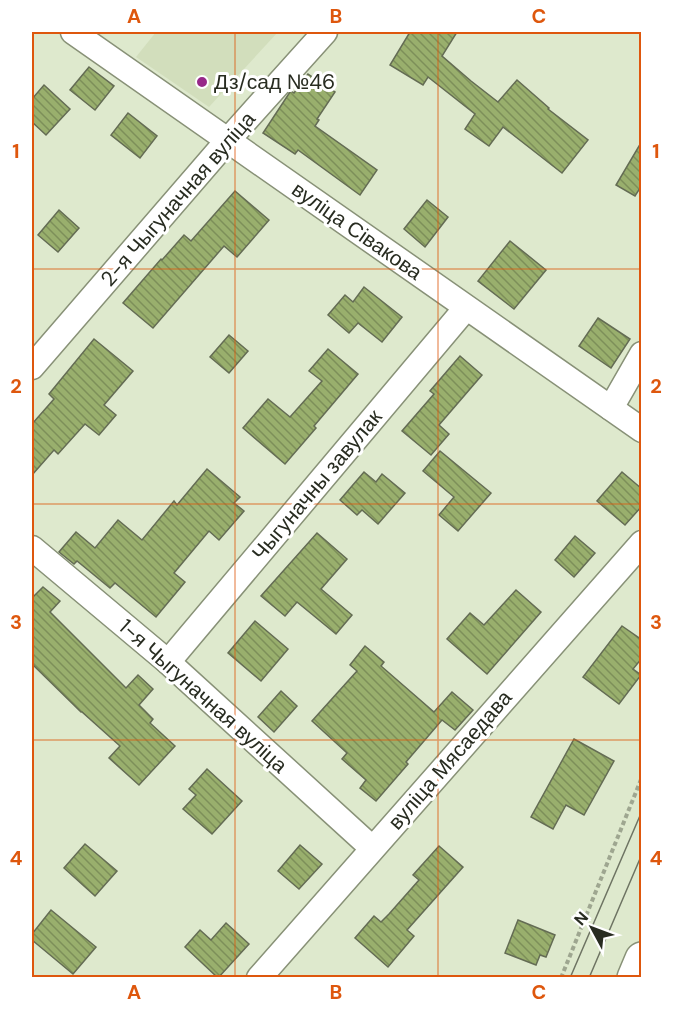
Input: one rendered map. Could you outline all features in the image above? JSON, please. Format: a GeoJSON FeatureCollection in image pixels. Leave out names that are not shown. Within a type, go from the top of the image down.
{"type":"FeatureCollection","features":[{"type":"Feature","properties":{"kind":"main road"},"geometry":{"type":"LineString","coordinates":[[634,978],[642,959]]}},
{"type":"Feature","properties":{"kind":"street","name":"вуліца Сівакова"},"geometry":{"type":"LineString","coordinates":[[72,32],[642,430]]}},
{"type":"Feature","properties":{"kind":"street","name":"2-я Чыгуначная вуліца"},"geometry":{"type":"LineString","coordinates":[[32,367],[228,140],[325,32]]}},
{"type":"Feature","properties":{"kind":"street","name":"Чыгуначны завулак"},"geometry":{"type":"LineString","coordinates":[[168,662],[466,308]]}},
{"type":"Feature","properties":{"kind":"street"},"geometry":{"type":"LineString","coordinates":[[611,408],[642,354]]}},
{"type":"Feature","properties":{"kind":"street","name":"вуліца Мясаедава"},"geometry":{"type":"LineString","coordinates":[[259,978],[642,543]]}},
{"type":"Feature","properties":{"kind":"street","name":"1-я Чыгуначная вуліца"},"geometry":{"type":"LineString","coordinates":[[32,548],[168,662],[372,848]]}},
{"type":"Feature","properties":{"kind":"path"},"geometry":{"type":"LineString","coordinates":[[561,978],[642,777]]}},
{"type":"Feature","properties":{"kind":"shaded area","name":"Дз/сад №46"},"geometry":{"type":"Polygon","coordinates":[[[156,32],[278,32],[209,107],[136,57],[156,32]]]}},
{"type":"Feature","properties":{"kind":"building"},"geometry":{"type":"Polygon","coordinates":[[[410,32],[457,32],[442,56],[471,81],[498,102],[517,80],[548,109],[588,140],[562,173],[503,127],[489,146],[465,129],[475,114],[428,77],[423,85],[390,65],[410,32]]]}},
{"type":"Feature","properties":{"kind":"building"},"geometry":{"type":"Polygon","coordinates":[[[89,67],[114,86],[95,110],[70,90],[89,67]]]}},
{"type":"Feature","properties":{"kind":"building"},"geometry":{"type":"Polygon","coordinates":[[[308,74],[335,92],[317,119],[319,120],[315,126],[377,170],[360,195],[298,150],[295,154],[263,133],[290,92],[294,93],[308,74]]]}},
{"type":"Feature","properties":{"kind":"building"},"geometry":{"type":"Polygon","coordinates":[[[44,85],[70,109],[46,135],[32,122],[32,99],[44,85]]]}},
{"type":"Feature","properties":{"kind":"building"},"geometry":{"type":"Polygon","coordinates":[[[128,113],[157,136],[140,158],[111,135],[128,113]]]}},
{"type":"Feature","properties":{"kind":"building"},"geometry":{"type":"Polygon","coordinates":[[[642,141],[642,185],[635,196],[616,185],[642,141]]]}},
{"type":"Feature","properties":{"kind":"building"},"geometry":{"type":"Polygon","coordinates":[[[235,191],[269,220],[237,257],[224,246],[153,328],[123,303],[184,235],[191,241],[235,191]]]}},
{"type":"Feature","properties":{"kind":"building"},"geometry":{"type":"Polygon","coordinates":[[[427,200],[448,217],[425,247],[404,229],[427,200]]]}},
{"type":"Feature","properties":{"kind":"building"},"geometry":{"type":"Polygon","coordinates":[[[59,210],[79,228],[58,252],[38,235],[59,210]]]}},
{"type":"Feature","properties":{"kind":"building"},"geometry":{"type":"Polygon","coordinates":[[[510,241],[546,270],[514,309],[478,281],[510,241]]]}},
{"type":"Feature","properties":{"kind":"building"},"geometry":{"type":"Polygon","coordinates":[[[364,287],[402,317],[382,342],[358,323],[349,333],[328,315],[345,295],[353,302],[364,287]]]}},
{"type":"Feature","properties":{"kind":"building"},"geometry":{"type":"Polygon","coordinates":[[[598,318],[630,339],[611,368],[579,346],[598,318]]]}},
{"type":"Feature","properties":{"kind":"building"},"geometry":{"type":"Polygon","coordinates":[[[229,335],[248,351],[229,373],[210,357],[229,335]]]}},
{"type":"Feature","properties":{"kind":"building"},"geometry":{"type":"Polygon","coordinates":[[[94,339],[133,371],[104,405],[116,415],[99,435],[85,424],[58,454],[54,450],[32,475],[32,424],[54,399],[49,394],[94,339]]]}},
{"type":"Feature","properties":{"kind":"building"},"geometry":{"type":"Polygon","coordinates":[[[328,349],[358,374],[285,464],[243,428],[268,399],[290,417],[322,381],[309,371],[328,349]]]}},
{"type":"Feature","properties":{"kind":"building"},"geometry":{"type":"Polygon","coordinates":[[[460,356],[482,375],[439,425],[449,434],[431,455],[402,431],[434,394],[430,391],[460,356]]]}},
{"type":"Feature","properties":{"kind":"building"},"geometry":{"type":"Polygon","coordinates":[[[440,451],[491,493],[458,531],[439,515],[454,497],[423,471],[440,451]]]}},
{"type":"Feature","properties":{"kind":"building"},"geometry":{"type":"Polygon","coordinates":[[[207,469],[240,497],[234,503],[244,511],[219,540],[209,531],[174,573],[185,582],[156,617],[115,583],[110,588],[77,561],[74,564],[59,552],[76,532],[95,548],[118,520],[142,540],[174,501],[177,505],[207,469]]]}},
{"type":"Feature","properties":{"kind":"building"},"geometry":{"type":"Polygon","coordinates":[[[364,472],[376,482],[382,474],[405,493],[378,524],[362,510],[357,515],[340,500],[364,472]]]}},
{"type":"Feature","properties":{"kind":"building"},"geometry":{"type":"Polygon","coordinates":[[[622,472],[642,489],[642,506],[625,525],[597,501],[622,472]]]}},
{"type":"Feature","properties":{"kind":"building"},"geometry":{"type":"Polygon","coordinates":[[[317,533],[347,559],[321,589],[352,615],[336,634],[297,602],[285,616],[261,596],[317,533]]]}},
{"type":"Feature","properties":{"kind":"building"},"geometry":{"type":"Polygon","coordinates":[[[575,536],[595,553],[574,577],[555,560],[575,536]]]}},
{"type":"Feature","properties":{"kind":"building"},"geometry":{"type":"Polygon","coordinates":[[[43,587],[60,601],[50,612],[126,688],[138,675],[153,689],[139,705],[153,719],[150,723],[175,746],[139,785],[109,758],[120,746],[32,664],[32,594],[34,596],[43,587]]]}},
{"type":"Feature","properties":{"kind":"building"},"geometry":{"type":"Polygon","coordinates":[[[516,590],[541,612],[487,674],[447,639],[470,613],[484,625],[516,590]]]}},
{"type":"Feature","properties":{"kind":"building"},"geometry":{"type":"Polygon","coordinates":[[[255,621],[288,649],[261,681],[228,653],[255,621]]]}},
{"type":"Feature","properties":{"kind":"building"},"geometry":{"type":"Polygon","coordinates":[[[622,626],[642,640],[642,658],[633,669],[641,675],[619,704],[583,677],[622,626]]]}},
{"type":"Feature","properties":{"kind":"building"},"geometry":{"type":"Polygon","coordinates":[[[365,646],[384,662],[381,666],[434,712],[452,692],[473,710],[455,730],[442,720],[376,801],[360,788],[366,780],[342,759],[347,753],[312,721],[357,671],[350,665],[365,646]]]}},
{"type":"Feature","properties":{"kind":"building"},"geometry":{"type":"Polygon","coordinates":[[[281,691],[297,706],[274,732],[258,717],[281,691]]]}},
{"type":"Feature","properties":{"kind":"building"},"geometry":{"type":"Polygon","coordinates":[[[574,739],[614,761],[584,815],[566,805],[553,829],[531,817],[574,739]]]}},
{"type":"Feature","properties":{"kind":"building"},"geometry":{"type":"Polygon","coordinates":[[[207,769],[242,801],[212,834],[183,809],[196,795],[189,789],[207,769]]]}},
{"type":"Feature","properties":{"kind":"building"},"geometry":{"type":"Polygon","coordinates":[[[85,844],[117,871],[95,896],[64,868],[85,844]]]}},
{"type":"Feature","properties":{"kind":"building"},"geometry":{"type":"Polygon","coordinates":[[[300,845],[322,864],[299,889],[278,871],[300,845]]]}},
{"type":"Feature","properties":{"kind":"building"},"geometry":{"type":"Polygon","coordinates":[[[439,846],[463,867],[407,930],[414,936],[388,967],[355,938],[374,916],[381,922],[389,914],[419,880],[413,875],[439,846]]]}},
{"type":"Feature","properties":{"kind":"building"},"geometry":{"type":"Polygon","coordinates":[[[51,910],[96,947],[73,974],[32,940],[32,934],[51,910]]]}},
{"type":"Feature","properties":{"kind":"building"},"geometry":{"type":"Polygon","coordinates":[[[518,920],[555,935],[546,957],[540,955],[536,965],[505,953],[518,920]]]}},
{"type":"Feature","properties":{"kind":"building"},"geometry":{"type":"Polygon","coordinates":[[[226,923],[249,944],[218,978],[185,947],[200,930],[211,940],[226,923]]]}},
{"type":"Feature","properties":{"kind":"tram line"},"geometry":{"type":"LineString","coordinates":[[570,978],[642,811]]}},
{"type":"Feature","properties":{"kind":"tram line"},"geometry":{"type":"LineString","coordinates":[[589,978],[642,854]]}},
{"type":"Feature","properties":{"kind":"place","name":"Дз/сад №46"},"geometry":{"type":"Point","coordinates":[202,82]}}]}
